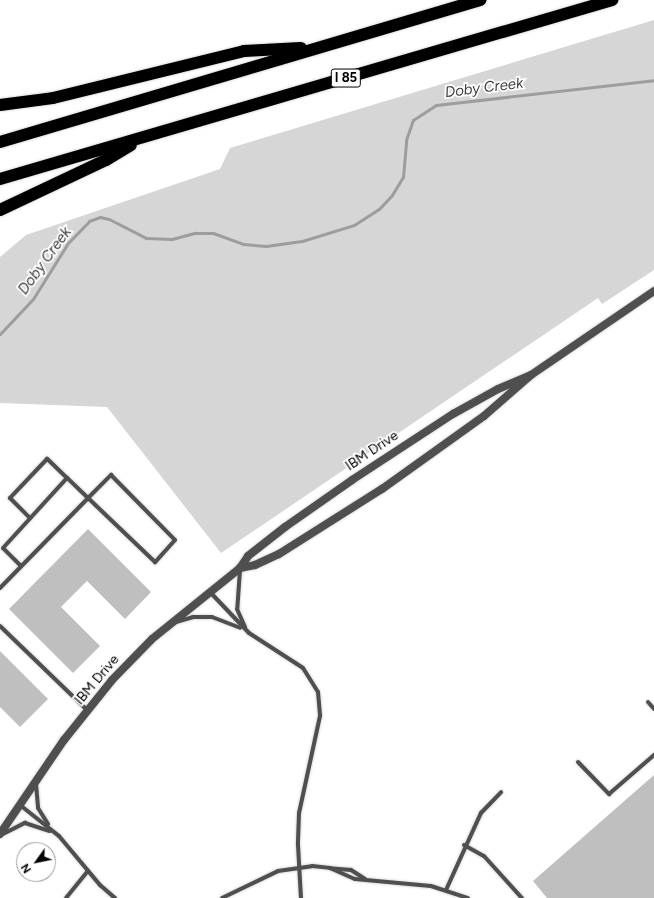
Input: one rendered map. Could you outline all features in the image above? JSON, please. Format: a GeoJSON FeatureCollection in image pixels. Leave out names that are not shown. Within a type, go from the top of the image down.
{"type":"FeatureCollection","features":[{"type":"Feature","properties":{"kind":"highway"},"geometry":{"type":"LineString","coordinates":[[0,142],[480,0]]}},
{"type":"Feature","properties":{"kind":"highway","name":"I 85"},"geometry":{"type":"LineString","coordinates":[[0,179],[612,0]]}},
{"type":"Feature","properties":{"kind":"highway"},"geometry":{"type":"LineString","coordinates":[[0,105],[54,98],[244,51],[322,47]]}},
{"type":"Feature","properties":{"kind":"highway"},"geometry":{"type":"LineString","coordinates":[[0,210],[106,160],[144,137]]}},
{"type":"Feature","properties":{"kind":"street","name":"IBM Drive"},"geometry":{"type":"LineString","coordinates":[[240,568],[255,566],[279,554],[382,489],[478,421],[531,375],[654,291]]}},
{"type":"Feature","properties":{"kind":"street","name":"IBM Drive"},"geometry":{"type":"LineString","coordinates":[[0,836],[36,782],[88,710],[133,658],[209,591],[240,568],[248,556],[285,527],[382,459],[483,397],[531,375]]}},
{"type":"Feature","properties":{"kind":"lane"},"geometry":{"type":"LineString","coordinates":[[0,588],[21,566],[88,498],[110,475],[175,540],[155,562],[88,498],[47,459],[10,498],[30,518]]}},
{"type":"Feature","properties":{"kind":"lane"},"geometry":{"type":"LineString","coordinates":[[21,566],[3,548],[67,478]]}},
{"type":"Feature","properties":{"kind":"lane"},"geometry":{"type":"LineString","coordinates":[[240,568],[237,608],[249,633]]}},
{"type":"Feature","properties":{"kind":"lane"},"geometry":{"type":"LineString","coordinates":[[209,591],[249,633]]}},
{"type":"Feature","properties":{"kind":"lane"},"geometry":{"type":"LineString","coordinates":[[167,627],[193,618],[212,617],[225,620],[249,633],[298,664],[311,678],[319,696],[320,716],[299,813],[299,868],[301,898]]}},
{"type":"Feature","properties":{"kind":"lane"},"geometry":{"type":"LineString","coordinates":[[0,626],[88,710]]}},
{"type":"Feature","properties":{"kind":"lane"},"geometry":{"type":"LineString","coordinates":[[648,702],[654,709]]}},
{"type":"Feature","properties":{"kind":"lane"},"geometry":{"type":"LineString","coordinates":[[578,762],[609,794],[654,754]]}},
{"type":"Feature","properties":{"kind":"lane"},"geometry":{"type":"LineString","coordinates":[[36,782],[38,808],[56,833],[88,871],[115,898]]}},
{"type":"Feature","properties":{"kind":"lane"},"geometry":{"type":"LineString","coordinates":[[446,890],[464,845],[484,809],[501,792]]}},
{"type":"Feature","properties":{"kind":"lane"},"geometry":{"type":"LineString","coordinates":[[20,805],[56,833]]}},
{"type":"Feature","properties":{"kind":"lane"},"geometry":{"type":"LineString","coordinates":[[0,836],[11,828],[26,823],[56,833]]}},
{"type":"Feature","properties":{"kind":"lane"},"geometry":{"type":"LineString","coordinates":[[464,845],[481,854],[522,898]]}},
{"type":"Feature","properties":{"kind":"lane"},"geometry":{"type":"LineString","coordinates":[[222,898],[270,873],[299,868],[351,870],[365,879]]}},
{"type":"Feature","properties":{"kind":"lane"},"geometry":{"type":"LineString","coordinates":[[330,868],[348,877],[446,890],[468,898]]}},
{"type":"Feature","properties":{"kind":"lane"},"geometry":{"type":"LineString","coordinates":[[66,898],[88,871]]}},
{"type":"Feature","properties":{"kind":"shaded area"},"geometry":{"type":"Polygon","coordinates":[[[654,20],[654,270],[602,304],[598,298],[221,553],[107,407],[0,403],[0,257],[26,235],[220,169],[230,148],[654,20]]]}},
{"type":"Feature","properties":{"kind":"building"},"geometry":{"type":"Polygon","coordinates":[[[88,529],[151,592],[125,619],[87,581],[61,607],[100,646],[73,673],[9,609],[88,529]]]}},
{"type":"Feature","properties":{"kind":"building"},"geometry":{"type":"Polygon","coordinates":[[[0,651],[48,699],[20,727],[0,707],[0,651]]]}},
{"type":"Feature","properties":{"kind":"building"},"geometry":{"type":"Polygon","coordinates":[[[654,775],[654,898],[547,898],[533,881],[654,775]]]}},
{"type":"Feature","properties":{"kind":"waterway","name":"Doby Creek"},"geometry":{"type":"LineString","coordinates":[[0,334],[33,299],[68,243],[89,221],[100,217],[109,219],[146,238],[172,239],[195,233],[213,233],[243,244],[266,246],[302,241],[354,225],[379,209],[392,195],[403,177],[406,140],[413,120],[436,105],[654,80]]}}]}
